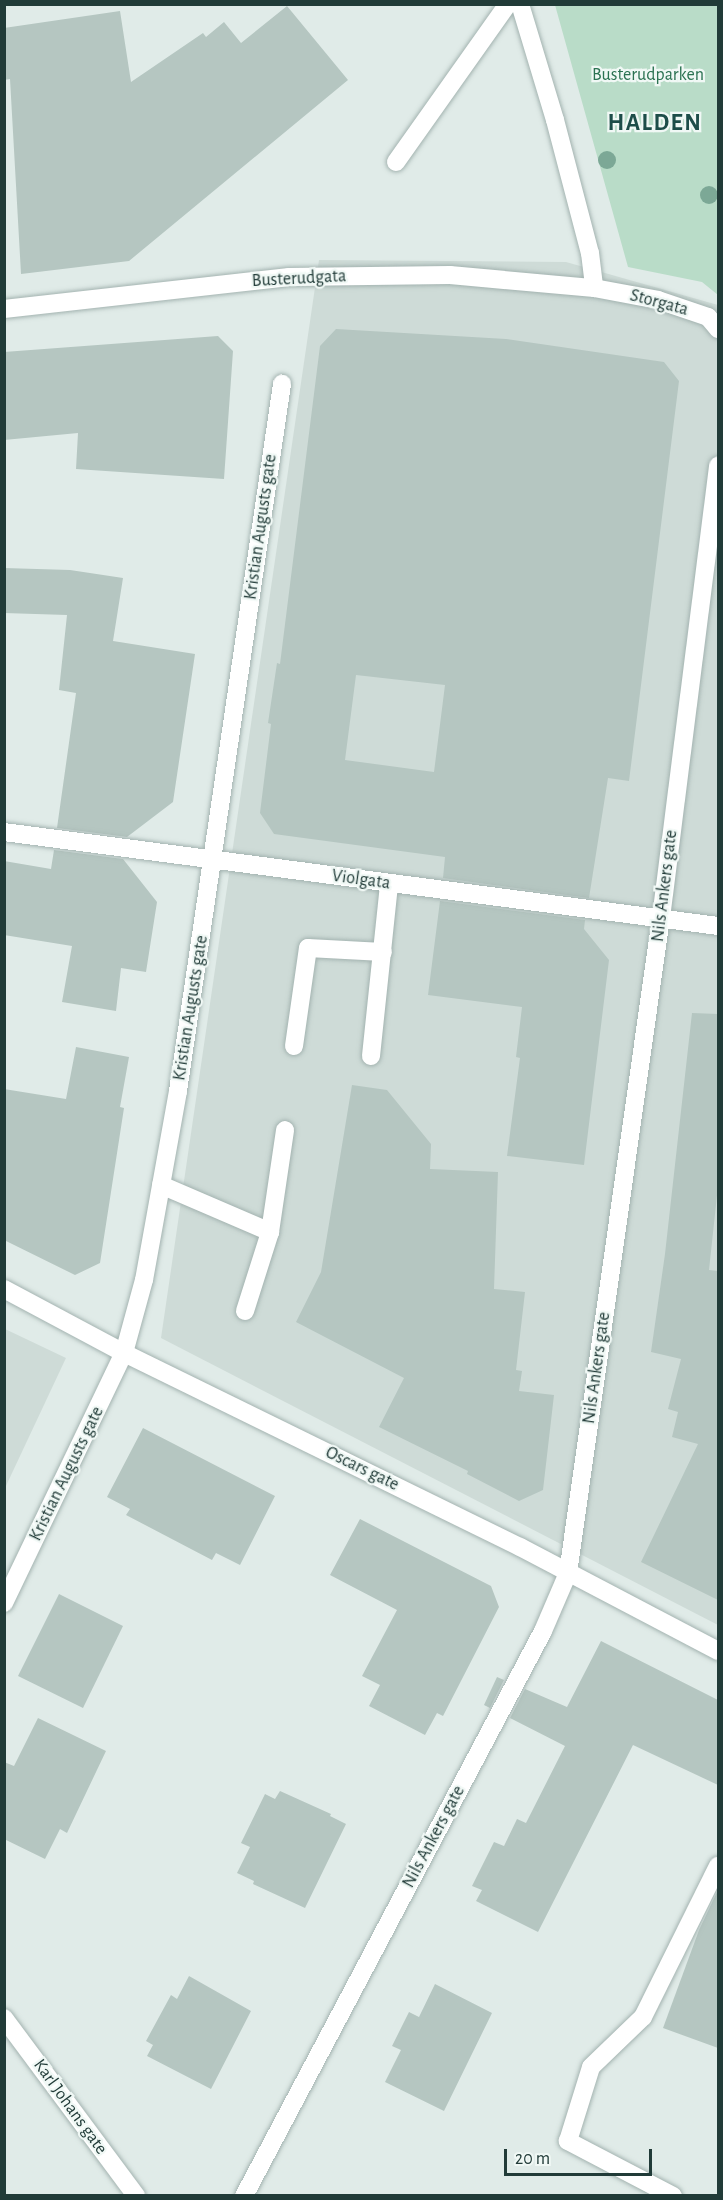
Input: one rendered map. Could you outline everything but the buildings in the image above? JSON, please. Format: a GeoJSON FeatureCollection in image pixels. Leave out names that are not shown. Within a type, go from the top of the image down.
{"type":"FeatureCollection","features":[{"type":"Feature","properties":{"kind":"street"},"geometry":{"type":"LineString","coordinates":[[396,162],[508,4]]}},
{"type":"Feature","properties":{"kind":"street"},"geometry":{"type":"LineString","coordinates":[[520,4],[555,120],[590,253],[594,288]]}},
{"type":"Feature","properties":{"kind":"street","name":"Busterudgata"},"geometry":{"type":"LineString","coordinates":[[4,309],[289,277],[450,276],[594,288]]}},
{"type":"Feature","properties":{"kind":"street","name":"Storgata"},"geometry":{"type":"LineString","coordinates":[[594,288],[658,300],[708,317],[718,329]]}},
{"type":"Feature","properties":{"kind":"street","name":"Kristian Augusts gate"},"geometry":{"type":"LineString","coordinates":[[4,1604],[124,1353],[144,1280],[213,859],[282,384]]}},
{"type":"Feature","properties":{"kind":"street","name":"Nils Ankers gate"},"geometry":{"type":"LineString","coordinates":[[244,2196],[543,1630],[568,1573],[661,918],[718,466]]}},
{"type":"Feature","properties":{"kind":"street","name":"Violgata"},"geometry":{"type":"LineString","coordinates":[[4,832],[718,926]]}},
{"type":"Feature","properties":{"kind":"street"},"geometry":{"type":"LineString","coordinates":[[370,1056],[389,884]]}},
{"type":"Feature","properties":{"kind":"street"},"geometry":{"type":"LineString","coordinates":[[294,1046],[308,948],[383,952]]}},
{"type":"Feature","properties":{"kind":"street"},"geometry":{"type":"LineString","coordinates":[[245,1311],[270,1232],[285,1130]]}},
{"type":"Feature","properties":{"kind":"street"},"geometry":{"type":"LineString","coordinates":[[161,1185],[270,1232]]}},
{"type":"Feature","properties":{"kind":"street","name":"Oscars gate"},"geometry":{"type":"LineString","coordinates":[[4,1289],[124,1353],[520,1547],[718,1651]]}},
{"type":"Feature","properties":{"kind":"street"},"geometry":{"type":"LineString","coordinates":[[672,2196],[568,2141],[591,2067],[643,2017],[718,1866]]}},
{"type":"Feature","properties":{"kind":"street","name":"Karl Johans gate"},"geometry":{"type":"LineString","coordinates":[[4,2018],[136,2196]]}},
{"type":"Feature","properties":{"kind":"shaded area"},"geometry":{"type":"Polygon","coordinates":[[[319,260],[566,262],[718,305],[718,1625],[161,1338],[319,260]]]}},
{"type":"Feature","properties":{"kind":"shaded area"},"geometry":{"type":"Polygon","coordinates":[[[5,1329],[66,1358],[5,1488],[5,1329]]]}},
{"type":"Feature","properties":{"kind":"green space","name":"Busterudparken"},"geometry":{"type":"Polygon","coordinates":[[[555,5],[718,5],[718,295],[702,282],[628,267],[555,5]]]}},
{"type":"Feature","properties":{"kind":"district","name":"HALDEN"},"geometry":{"type":"Point","coordinates":[655,124]}}]}
